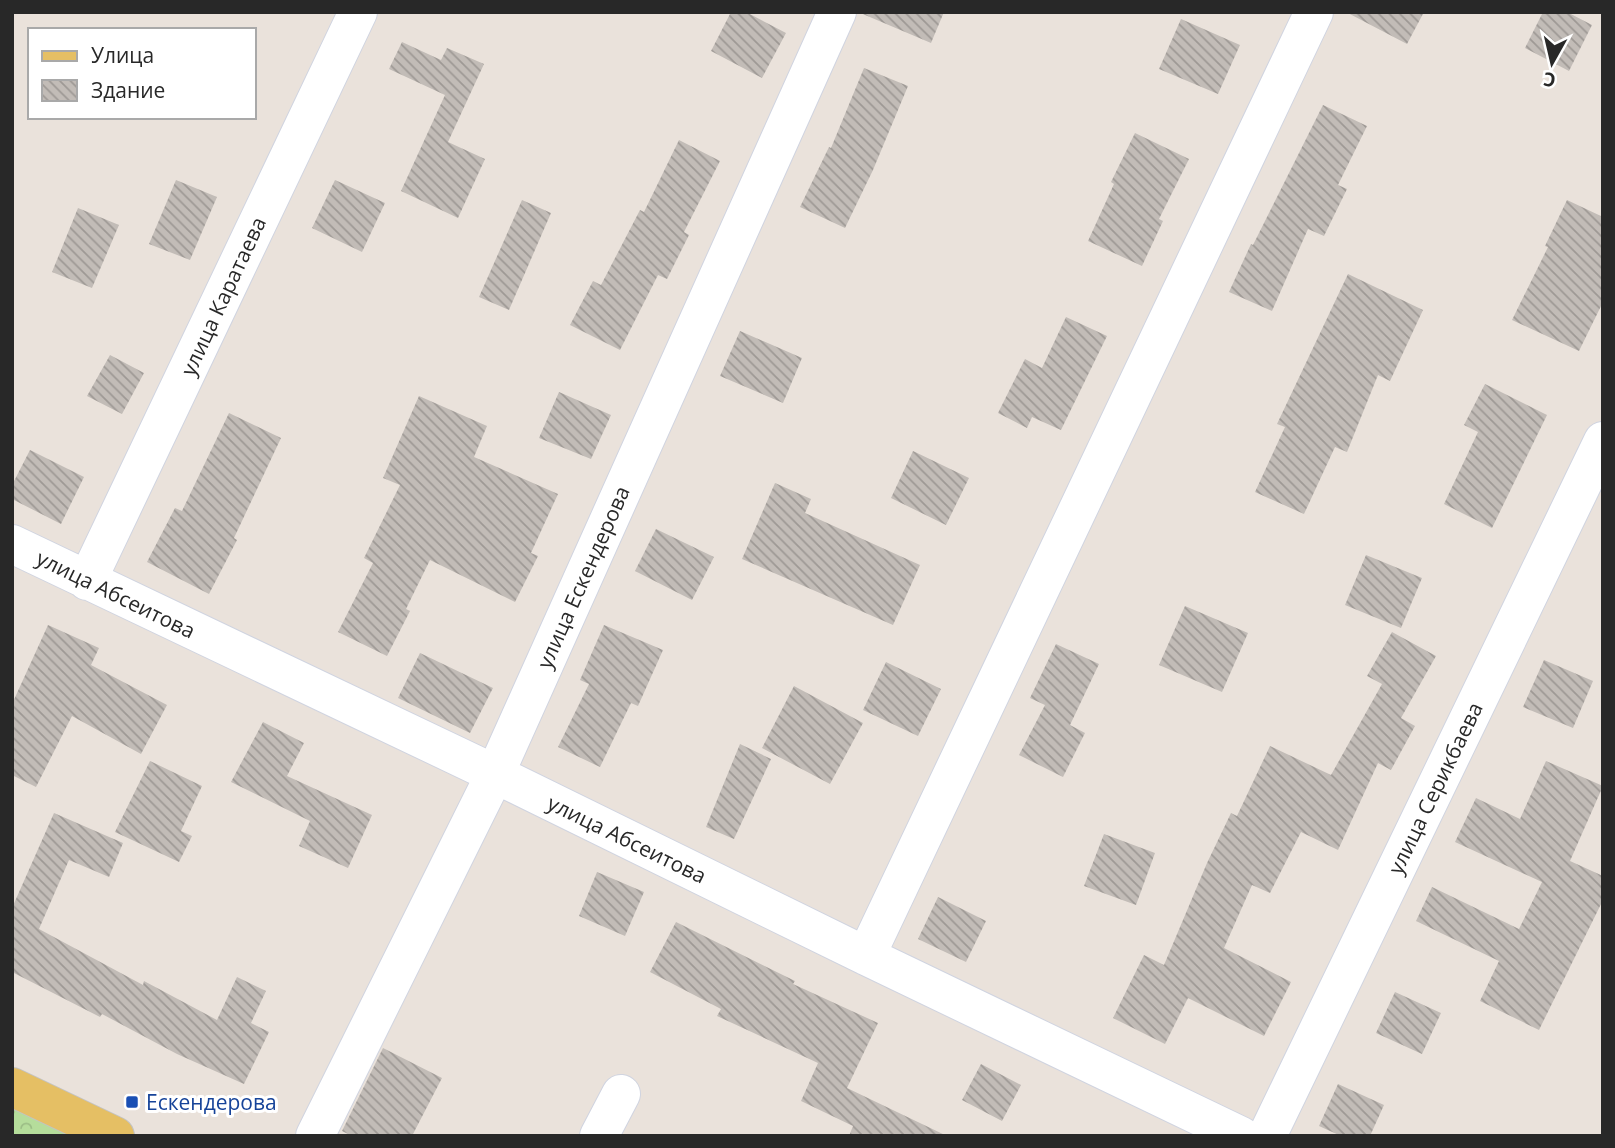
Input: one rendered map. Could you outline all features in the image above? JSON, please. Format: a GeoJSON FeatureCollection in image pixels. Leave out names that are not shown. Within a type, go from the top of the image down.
{"type":"FeatureCollection","features":[{"type":"Feature","properties":{"kind":"main road"},"geometry":{"type":"LineString","coordinates":[[12,1087],[115,1136]]}},
{"type":"Feature","properties":{"kind":"street","name":"улица Каратаева"},"geometry":{"type":"LineString","coordinates":[[87,581],[358,12]]}},
{"type":"Feature","properties":{"kind":"street","name":"улица Ескендерова"},"geometry":{"type":"LineString","coordinates":[[316,1136],[495,774],[837,12]]}},
{"type":"Feature","properties":{"kind":"street"},"geometry":{"type":"LineString","coordinates":[[866,956],[1314,12]]}},
{"type":"Feature","properties":{"kind":"street","name":"улица Серикбаева"},"geometry":{"type":"LineString","coordinates":[[1267,1136],[1603,441]]}},
{"type":"Feature","properties":{"kind":"street","name":"улица Абсеитова"},"geometry":{"type":"LineString","coordinates":[[12,544],[495,774],[1241,1136]]}},
{"type":"Feature","properties":{"kind":"street"},"geometry":{"type":"LineString","coordinates":[[599,1136],[621,1094]]}},
{"type":"Feature","properties":{"kind":"green space"},"geometry":{"type":"Polygon","coordinates":[[[12,1104],[79,1136],[12,1136],[12,1104]]]}},
{"type":"Feature","properties":{"kind":"building"},"geometry":{"type":"Polygon","coordinates":[[[731,12],[746,12],[786,33],[762,78],[711,51],[731,12]]]}},
{"type":"Feature","properties":{"kind":"building"},"geometry":{"type":"Polygon","coordinates":[[[858,12],[944,12],[931,43],[858,12]]]}},
{"type":"Feature","properties":{"kind":"building"},"geometry":{"type":"Polygon","coordinates":[[[1346,12],[1424,12],[1407,44],[1346,12]]]}},
{"type":"Feature","properties":{"kind":"building"},"geometry":{"type":"Polygon","coordinates":[[[1543,12],[1567,12],[1592,25],[1569,71],[1525,48],[1543,12]]]}},
{"type":"Feature","properties":{"kind":"building"},"geometry":{"type":"Polygon","coordinates":[[[1181,19],[1240,45],[1218,94],[1159,69],[1181,19]]]}},
{"type":"Feature","properties":{"kind":"building"},"geometry":{"type":"Polygon","coordinates":[[[402,42],[441,60],[447,48],[484,64],[448,142],[485,159],[458,218],[401,191],[445,95],[389,69],[402,42]]]}},
{"type":"Feature","properties":{"kind":"building"},"geometry":{"type":"Polygon","coordinates":[[[864,68],[908,86],[845,228],[800,207],[829,147],[831,148],[864,68]]]}},
{"type":"Feature","properties":{"kind":"building"},"geometry":{"type":"Polygon","coordinates":[[[1323,105],[1367,126],[1338,185],[1347,189],[1324,236],[1308,229],[1272,311],[1229,292],[1323,105]]]}},
{"type":"Feature","properties":{"kind":"building"},"geometry":{"type":"Polygon","coordinates":[[[1135,133],[1189,159],[1159,219],[1163,221],[1142,266],[1088,241],[1114,184],[1111,182],[1135,133]]]}},
{"type":"Feature","properties":{"kind":"building"},"geometry":{"type":"Polygon","coordinates":[[[679,140],[720,161],[684,232],[689,235],[667,279],[658,275],[620,350],[570,325],[593,281],[601,285],[640,210],[644,212],[679,140]]]}},
{"type":"Feature","properties":{"kind":"building"},"geometry":{"type":"Polygon","coordinates":[[[176,180],[217,197],[190,260],[149,244],[176,180]]]}},
{"type":"Feature","properties":{"kind":"building"},"geometry":{"type":"Polygon","coordinates":[[[335,180],[385,203],[362,252],[312,228],[335,180]]]}},
{"type":"Feature","properties":{"kind":"building"},"geometry":{"type":"Polygon","coordinates":[[[522,200],[551,213],[509,310],[479,297],[522,200]]]}},
{"type":"Feature","properties":{"kind":"building"},"geometry":{"type":"Polygon","coordinates":[[[1567,200],[1603,217],[1603,302],[1579,351],[1512,320],[1548,247],[1545,246],[1567,200]]]}},
{"type":"Feature","properties":{"kind":"building"},"geometry":{"type":"Polygon","coordinates":[[[78,208],[119,225],[92,288],[52,272],[78,208]]]}},
{"type":"Feature","properties":{"kind":"building"},"geometry":{"type":"Polygon","coordinates":[[[1348,274],[1423,310],[1390,381],[1378,375],[1347,452],[1335,447],[1304,514],[1255,492],[1285,427],[1277,424],[1348,274]]]}},
{"type":"Feature","properties":{"kind":"building"},"geometry":{"type":"Polygon","coordinates":[[[1066,317],[1107,336],[1061,430],[1032,417],[1027,428],[998,413],[1025,359],[1042,368],[1066,317]]]}},
{"type":"Feature","properties":{"kind":"building"},"geometry":{"type":"Polygon","coordinates":[[[740,331],[802,358],[783,403],[720,376],[740,331]]]}},
{"type":"Feature","properties":{"kind":"building"},"geometry":{"type":"Polygon","coordinates":[[[110,355],[144,373],[122,414],[87,396],[110,355]]]}},
{"type":"Feature","properties":{"kind":"building"},"geometry":{"type":"Polygon","coordinates":[[[1485,384],[1547,415],[1492,528],[1444,504],[1478,432],[1464,425],[1485,384]]]}},
{"type":"Feature","properties":{"kind":"building"},"geometry":{"type":"Polygon","coordinates":[[[559,392],[611,415],[591,459],[539,438],[559,392]]]}},
{"type":"Feature","properties":{"kind":"building"},"geometry":{"type":"Polygon","coordinates":[[[419,396],[487,426],[474,457],[558,494],[531,553],[538,556],[515,602],[430,560],[406,609],[410,611],[387,656],[338,632],[373,563],[364,558],[400,485],[383,478],[419,396]]]}},
{"type":"Feature","properties":{"kind":"building"},"geometry":{"type":"Polygon","coordinates":[[[229,413],[281,438],[234,538],[237,540],[209,594],[147,562],[175,508],[182,511],[229,413]]]}},
{"type":"Feature","properties":{"kind":"building"},"geometry":{"type":"Polygon","coordinates":[[[30,450],[84,477],[61,524],[12,499],[12,485],[30,450]]]}},
{"type":"Feature","properties":{"kind":"building"},"geometry":{"type":"Polygon","coordinates":[[[913,451],[969,478],[946,525],[891,498],[913,451]]]}},
{"type":"Feature","properties":{"kind":"building"},"geometry":{"type":"Polygon","coordinates":[[[775,483],[811,499],[805,513],[920,565],[893,625],[742,559],[775,483]]]}},
{"type":"Feature","properties":{"kind":"building"},"geometry":{"type":"Polygon","coordinates":[[[656,529],[714,557],[692,600],[635,571],[656,529]]]}},
{"type":"Feature","properties":{"kind":"building"},"geometry":{"type":"Polygon","coordinates":[[[1366,555],[1422,578],[1401,628],[1345,605],[1366,555]]]}},
{"type":"Feature","properties":{"kind":"building"},"geometry":{"type":"Polygon","coordinates":[[[1185,606],[1248,633],[1222,692],[1159,665],[1185,606]]]}},
{"type":"Feature","properties":{"kind":"building"},"geometry":{"type":"Polygon","coordinates":[[[48,625],[99,648],[91,665],[167,705],[141,754],[72,716],[36,787],[12,775],[12,704],[48,625]]]}},
{"type":"Feature","properties":{"kind":"building"},"geometry":{"type":"Polygon","coordinates":[[[604,625],[663,650],[638,706],[631,703],[600,767],[558,747],[589,684],[580,680],[604,625]]]}},
{"type":"Feature","properties":{"kind":"building"},"geometry":{"type":"Polygon","coordinates":[[[1392,632],[1436,656],[1401,718],[1415,726],[1391,770],[1378,763],[1338,850],[1301,832],[1270,893],[1252,885],[1224,948],[1291,982],[1264,1036],[1188,998],[1165,1044],[1113,1018],[1144,955],[1164,965],[1231,813],[1237,816],[1270,746],[1331,775],[1382,684],[1367,676],[1392,632]]]}},
{"type":"Feature","properties":{"kind":"building"},"geometry":{"type":"Polygon","coordinates":[[[1056,644],[1099,664],[1070,725],[1085,733],[1063,777],[1019,755],[1045,705],[1030,698],[1056,644]]]}},
{"type":"Feature","properties":{"kind":"building"},"geometry":{"type":"Polygon","coordinates":[[[420,653],[493,688],[470,733],[398,698],[420,653]]]}},
{"type":"Feature","properties":{"kind":"building"},"geometry":{"type":"Polygon","coordinates":[[[1544,660],[1593,681],[1573,728],[1523,707],[1544,660]]]}},
{"type":"Feature","properties":{"kind":"building"},"geometry":{"type":"Polygon","coordinates":[[[886,662],[941,689],[918,736],[863,710],[886,662]]]}},
{"type":"Feature","properties":{"kind":"building"},"geometry":{"type":"Polygon","coordinates":[[[794,686],[863,723],[830,784],[762,748],[794,686]]]}},
{"type":"Feature","properties":{"kind":"building"},"geometry":{"type":"Polygon","coordinates":[[[263,722],[304,743],[287,776],[372,815],[348,868],[299,846],[310,821],[231,782],[263,722]]]}},
{"type":"Feature","properties":{"kind":"building"},"geometry":{"type":"Polygon","coordinates":[[[740,744],[771,759],[734,839],[706,827],[740,744]]]}},
{"type":"Feature","properties":{"kind":"building"},"geometry":{"type":"Polygon","coordinates":[[[150,761],[202,786],[181,831],[192,836],[179,862],[115,832],[150,761]]]}},
{"type":"Feature","properties":{"kind":"building"},"geometry":{"type":"Polygon","coordinates":[[[1546,761],[1603,786],[1570,861],[1603,876],[1603,900],[1539,1030],[1480,1001],[1499,961],[1416,921],[1432,887],[1519,929],[1542,882],[1455,842],[1476,798],[1520,819],[1546,761]]]}},
{"type":"Feature","properties":{"kind":"building"},"geometry":{"type":"Polygon","coordinates":[[[54,813],[123,843],[109,877],[69,860],[39,929],[143,985],[144,981],[217,1020],[237,977],[266,991],[251,1023],[269,1032],[244,1084],[177,1054],[102,1014],[100,1017],[12,972],[12,908],[54,813]]]}},
{"type":"Feature","properties":{"kind":"building"},"geometry":{"type":"Polygon","coordinates":[[[1104,834],[1155,853],[1136,905],[1084,886],[1104,834]]]}},
{"type":"Feature","properties":{"kind":"building"},"geometry":{"type":"Polygon","coordinates":[[[597,872],[644,892],[625,936],[579,916],[597,872]]]}},
{"type":"Feature","properties":{"kind":"building"},"geometry":{"type":"Polygon","coordinates":[[[938,897],[986,921],[966,962],[918,939],[938,897]]]}},
{"type":"Feature","properties":{"kind":"building"},"geometry":{"type":"Polygon","coordinates":[[[676,922],[795,981],[793,984],[878,1023],[847,1088],[947,1136],[849,1136],[853,1126],[801,1101],[818,1063],[717,1016],[721,1009],[650,972],[676,922]]]}},
{"type":"Feature","properties":{"kind":"building"},"geometry":{"type":"Polygon","coordinates":[[[1395,992],[1441,1013],[1422,1054],[1376,1033],[1395,992]]]}},
{"type":"Feature","properties":{"kind":"building"},"geometry":{"type":"Polygon","coordinates":[[[383,1048],[442,1078],[412,1136],[352,1136],[342,1131],[383,1048]]]}},
{"type":"Feature","properties":{"kind":"building"},"geometry":{"type":"Polygon","coordinates":[[[981,1064],[1021,1085],[1002,1121],[962,1100],[981,1064]]]}},
{"type":"Feature","properties":{"kind":"building"},"geometry":{"type":"Polygon","coordinates":[[[1338,1084],[1384,1105],[1370,1136],[1341,1136],[1319,1126],[1338,1084]]]}},
{"type":"Feature","properties":{"kind":"place","name":"Ескендерова"},"geometry":{"type":"Point","coordinates":[132,1102]}}]}
